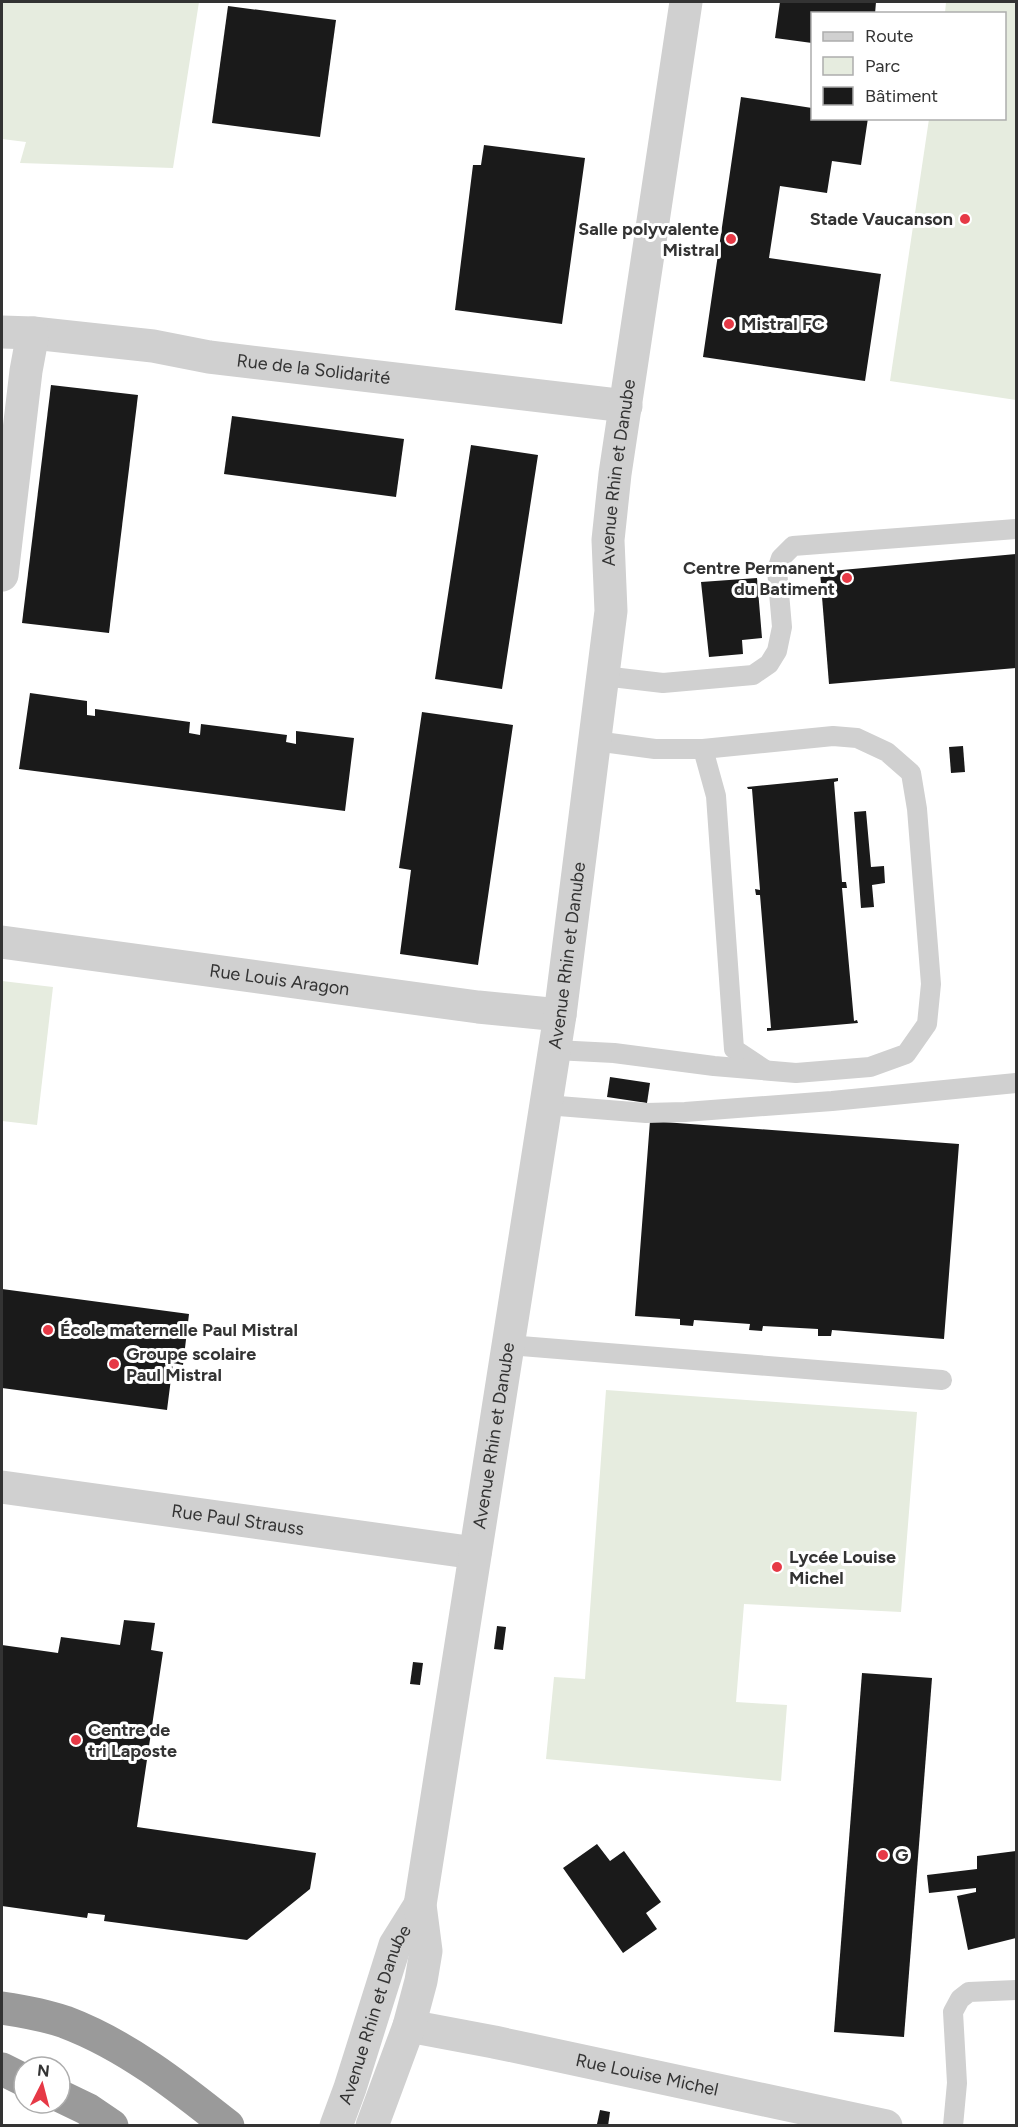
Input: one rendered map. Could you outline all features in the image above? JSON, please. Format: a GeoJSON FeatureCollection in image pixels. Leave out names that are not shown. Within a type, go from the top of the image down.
{"type":"FeatureCollection","features":[{"type":"Feature","properties":{"kind":"highway"},"geometry":{"type":"LineString","coordinates":[[2,2008],[63,2021],[107,2040],[171,2081],[228,2126]]}},
{"type":"Feature","properties":{"kind":"highway"},"geometry":{"type":"LineString","coordinates":[[72,2102],[112,2126]]}},
{"type":"Feature","properties":{"kind":"street","name":"Avenue Rhin et Danube"},"geometry":{"type":"LineString","coordinates":[[372,2126],[409,2026],[426,1951],[420,1905],[560,1015],[611,611],[608,540],[686,2]]}},
{"type":"Feature","properties":{"kind":"street","name":"Rue de la Solidarité"},"geometry":{"type":"LineString","coordinates":[[17,332],[153,346],[221,358],[626,406]]}},
{"type":"Feature","properties":{"kind":"street"},"geometry":{"type":"LineString","coordinates":[[2,575],[26,371],[17,332]]}},
{"type":"Feature","properties":{"kind":"street","name":"Rue Louis Aragon"},"geometry":{"type":"LineString","coordinates":[[2,942],[487,1008],[560,1015]]}},
{"type":"Feature","properties":{"kind":"street","name":"Rue Paul Strauss"},"geometry":{"type":"LineString","coordinates":[[2,1487],[476,1553]]}},
{"type":"Feature","properties":{"kind":"street","name":"Avenue Rhin et Danube"},"geometry":{"type":"LineString","coordinates":[[336,2126],[395,1945],[420,1905]]}},
{"type":"Feature","properties":{"kind":"street","name":"Rue Louise Michel"},"geometry":{"type":"LineString","coordinates":[[409,2026],[886,2126]]}},
{"type":"Feature","properties":{"kind":"lane"},"geometry":{"type":"LineString","coordinates":[[603,676],[663,683],[753,675],[769,664],[777,651],[782,627],[777,570],[781,558],[793,546],[1017,529]]}},
{"type":"Feature","properties":{"kind":"lane"},"geometry":{"type":"LineString","coordinates":[[555,1050],[614,1053],[714,1066],[796,1073],[870,1067],[906,1054],[927,1024],[931,984],[917,809],[911,773],[887,752],[857,738],[833,736],[703,749],[655,749],[595,741]]}},
{"type":"Feature","properties":{"kind":"lane"},"geometry":{"type":"LineString","coordinates":[[703,749],[716,795],[734,1049],[766,1070]]}},
{"type":"Feature","properties":{"kind":"lane"},"geometry":{"type":"LineString","coordinates":[[546,1105],[646,1113],[685,1112],[832,1101],[1017,1083]]}},
{"type":"Feature","properties":{"kind":"lane"},"geometry":{"type":"LineString","coordinates":[[508,1345],[942,1380]]}},
{"type":"Feature","properties":{"kind":"lane"},"geometry":{"type":"LineString","coordinates":[[953,2126],[957,2084],[953,2012],[960,1999],[969,1992],[1017,1990]]}},
{"type":"Feature","properties":{"kind":"green space"},"geometry":{"type":"Polygon","coordinates":[[[2,2],[199,2],[173,168],[20,163],[26,142],[2,139],[2,2]]]}},
{"type":"Feature","properties":{"kind":"green space","name":"Stade Vaucanson"},"geometry":{"type":"Polygon","coordinates":[[[946,2],[1016,2],[1016,400],[890,381],[929,120],[1006,120],[1006,12],[945,12],[946,2]]]}},
{"type":"Feature","properties":{"kind":"green space"},"geometry":{"type":"Polygon","coordinates":[[[2,981],[53,987],[37,1125],[2,1121],[2,981]]]}},
{"type":"Feature","properties":{"kind":"green space"},"geometry":{"type":"Polygon","coordinates":[[[606,1390],[917,1412],[901,1612],[744,1604],[736,1702],[787,1705],[781,1781],[546,1759],[554,1677],[585,1679],[606,1390]]]}},
{"type":"Feature","properties":{"kind":"building"},"geometry":{"type":"Polygon","coordinates":[[[780,2],[876,2],[875,12],[811,12],[811,43],[775,38],[780,2]]]}},
{"type":"Feature","properties":{"kind":"building"},"geometry":{"type":"Polygon","coordinates":[[[228,6],[336,20],[320,137],[212,123],[228,6]]]}},
{"type":"Feature","properties":{"kind":"building"},"geometry":{"type":"Polygon","coordinates":[[[741,97],[811,108],[811,120],[868,120],[861,165],[832,161],[827,193],[780,186],[769,258],[881,274],[865,381],[703,357],[741,97]]]}},
{"type":"Feature","properties":{"kind":"building"},"geometry":{"type":"Polygon","coordinates":[[[484,145],[585,158],[562,324],[455,310],[473,165],[481,165],[484,145]]]}},
{"type":"Feature","properties":{"kind":"building"},"geometry":{"type":"Polygon","coordinates":[[[51,385],[138,395],[109,633],[22,623],[51,385]]]}},
{"type":"Feature","properties":{"kind":"building"},"geometry":{"type":"Polygon","coordinates":[[[232,416],[404,439],[396,497],[224,474],[232,416]]]}},
{"type":"Feature","properties":{"kind":"building"},"geometry":{"type":"Polygon","coordinates":[[[471,445],[538,455],[502,689],[435,679],[471,445]]]}},
{"type":"Feature","properties":{"kind":"building","name":"Centre Permanent du Batiment"},"geometry":{"type":"Polygon","coordinates":[[[1016,554],[1016,668],[829,684],[820,572],[1016,554]]]}},
{"type":"Feature","properties":{"kind":"building"},"geometry":{"type":"Polygon","coordinates":[[[757,578],[762,638],[742,640],[743,654],[709,657],[701,582],[757,578]]]}},
{"type":"Feature","properties":{"kind":"building"},"geometry":{"type":"Polygon","coordinates":[[[30,693],[87,701],[87,715],[95,716],[95,709],[190,722],[189,733],[200,735],[201,724],[287,735],[286,742],[296,744],[296,731],[354,738],[345,811],[19,769],[30,693]]]}},
{"type":"Feature","properties":{"kind":"building"},"geometry":{"type":"Polygon","coordinates":[[[422,712],[513,725],[478,965],[400,954],[411,870],[399,868],[422,712]]]}},
{"type":"Feature","properties":{"kind":"building"},"geometry":{"type":"Polygon","coordinates":[[[963,746],[965,772],[951,773],[949,747],[963,746]]]}},
{"type":"Feature","properties":{"kind":"building"},"geometry":{"type":"Polygon","coordinates":[[[838,778],[838,781],[834,782],[842,882],[846,882],[847,888],[842,888],[854,1021],[857,1020],[858,1023],[767,1031],[767,1028],[771,1028],[760,895],[756,895],[755,889],[760,890],[752,789],[747,787],[838,778]]]}},
{"type":"Feature","properties":{"kind":"building"},"geometry":{"type":"Polygon","coordinates":[[[866,811],[871,867],[884,866],[885,883],[872,885],[874,907],[861,908],[854,812],[866,811]]]}},
{"type":"Feature","properties":{"kind":"building"},"geometry":{"type":"Polygon","coordinates":[[[610,1077],[650,1083],[647,1103],[607,1097],[610,1077]]]}},
{"type":"Feature","properties":{"kind":"building"},"geometry":{"type":"Polygon","coordinates":[[[650,1121],[959,1144],[944,1339],[832,1330],[831,1336],[818,1336],[818,1329],[763,1326],[762,1331],[749,1330],[750,1324],[694,1320],[693,1326],[680,1325],[680,1319],[635,1316],[650,1121]]]}},
{"type":"Feature","properties":{"kind":"building"},"geometry":{"type":"Polygon","coordinates":[[[2,1289],[189,1314],[183,1365],[173,1363],[167,1410],[2,1388],[2,1289]]]}},
{"type":"Feature","properties":{"kind":"building","name":"Centre de tri Laposte"},"geometry":{"type":"Polygon","coordinates":[[[124,1620],[155,1623],[151,1650],[163,1652],[137,1827],[316,1853],[310,1889],[247,1940],[104,1921],[105,1915],[88,1913],[87,1918],[2,1906],[2,1645],[58,1653],[61,1637],[120,1645],[124,1620]]]}},
{"type":"Feature","properties":{"kind":"building"},"geometry":{"type":"Polygon","coordinates":[[[497,1626],[506,1627],[503,1650],[494,1649],[497,1626]]]}},
{"type":"Feature","properties":{"kind":"building"},"geometry":{"type":"Polygon","coordinates":[[[413,1662],[423,1663],[420,1685],[410,1684],[413,1662]]]}},
{"type":"Feature","properties":{"kind":"building","name":"G"},"geometry":{"type":"Polygon","coordinates":[[[862,1673],[932,1678],[904,2037],[834,2032],[862,1673]]]}},
{"type":"Feature","properties":{"kind":"building"},"geometry":{"type":"Polygon","coordinates":[[[597,1844],[610,1861],[624,1851],[661,1902],[646,1913],[657,1929],[623,1953],[563,1868],[597,1844]]]}},
{"type":"Feature","properties":{"kind":"building"},"geometry":{"type":"Polygon","coordinates":[[[1016,1851],[1016,1938],[968,1950],[957,1896],[976,1892],[976,1888],[929,1893],[927,1875],[977,1869],[977,1856],[1016,1851]]]}},
{"type":"Feature","properties":{"kind":"building"},"geometry":{"type":"Polygon","coordinates":[[[600,2110],[610,2112],[608,2126],[597,2124],[600,2110]]]}},
{"type":"Feature","properties":{"kind":"place","name":"Stade Vaucanson"},"geometry":{"type":"Point","coordinates":[965,219]}},
{"type":"Feature","properties":{"kind":"place","name":"Salle polyvalente Mistral"},"geometry":{"type":"Point","coordinates":[731,239]}},
{"type":"Feature","properties":{"kind":"place","name":"Mistral FC"},"geometry":{"type":"Point","coordinates":[729,324]}},
{"type":"Feature","properties":{"kind":"place","name":"Centre Permanent du Batiment"},"geometry":{"type":"Point","coordinates":[847,578]}},
{"type":"Feature","properties":{"kind":"place","name":"École maternelle Paul Mistral"},"geometry":{"type":"Point","coordinates":[48,1330]}},
{"type":"Feature","properties":{"kind":"place","name":"Groupe scolaire Paul Mistral"},"geometry":{"type":"Point","coordinates":[114,1364]}},
{"type":"Feature","properties":{"kind":"place","name":"Lycée Louise Michel"},"geometry":{"type":"Point","coordinates":[777,1567]}},
{"type":"Feature","properties":{"kind":"place","name":"Centre de tri Laposte"},"geometry":{"type":"Point","coordinates":[76,1740]}},
{"type":"Feature","properties":{"kind":"place","name":"G"},"geometry":{"type":"Point","coordinates":[883,1855]}}]}
